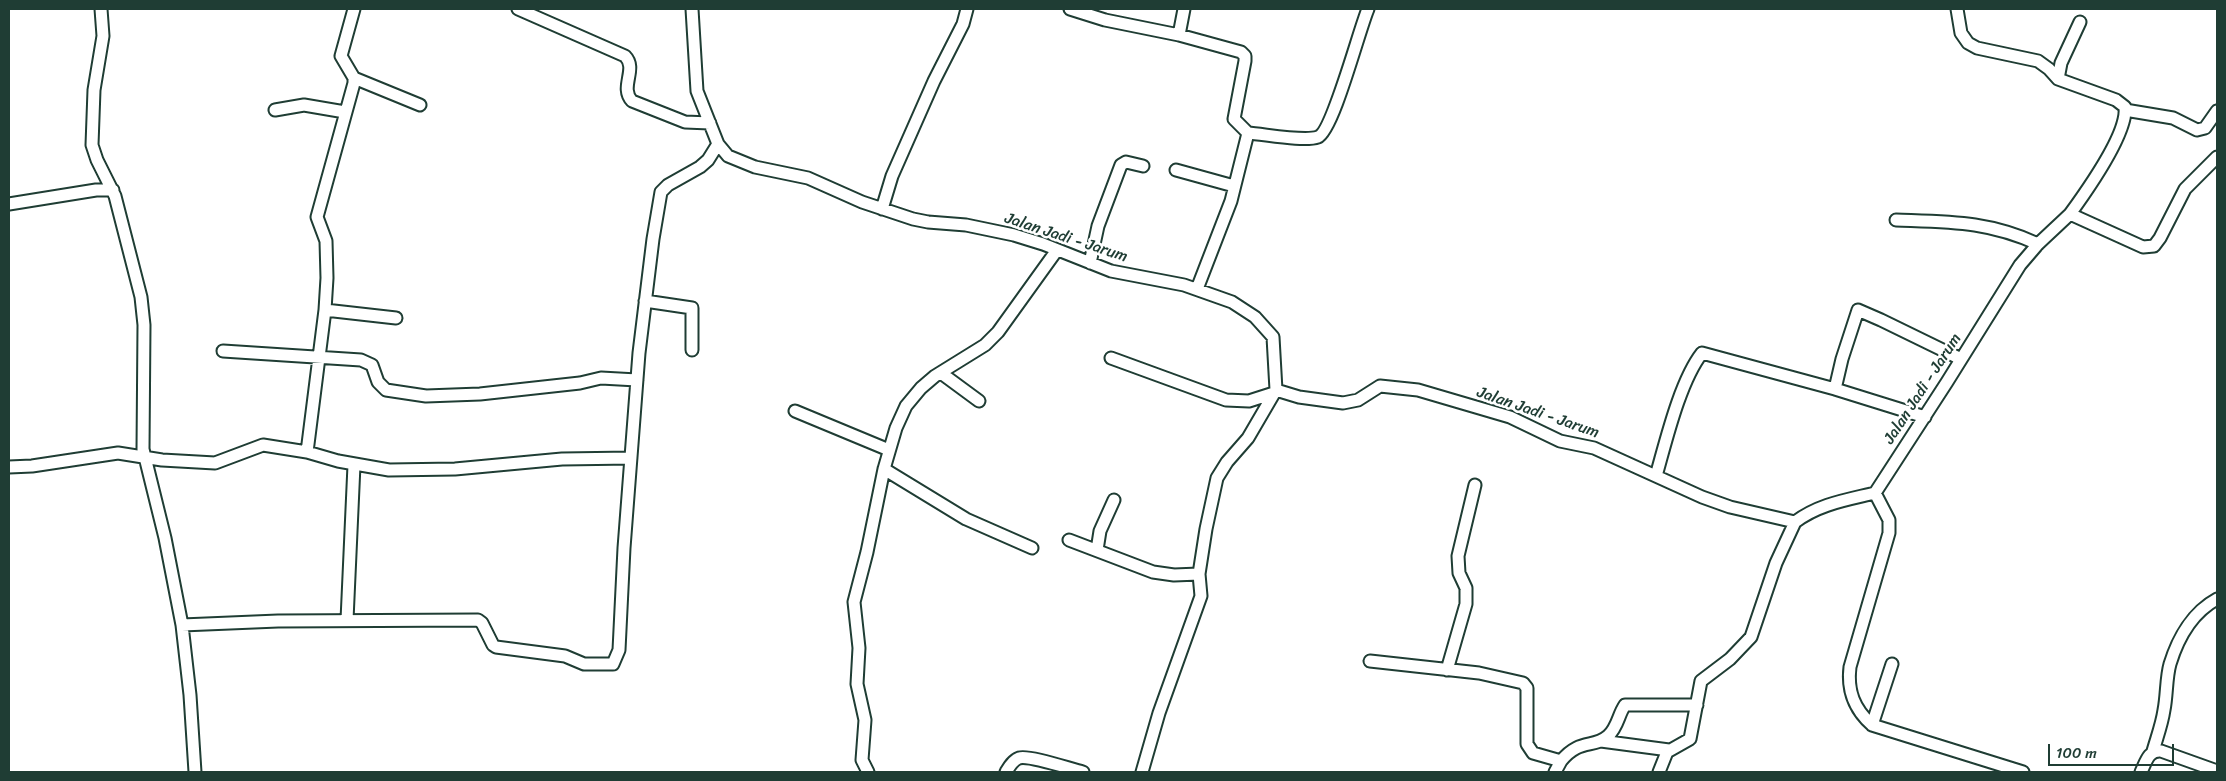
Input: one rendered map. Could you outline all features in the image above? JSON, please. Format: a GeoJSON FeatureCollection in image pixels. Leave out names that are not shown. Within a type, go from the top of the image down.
{"type":"FeatureCollection","features":[{"type":"Feature","properties":{"kind":"street"},"geometry":{"type":"LineString","coordinates":[[101,9],[104,36],[94,90],[91,139],[97,160],[112,190],[139,288],[143,314],[142,426],[144,456],[165,538],[182,625],[190,695],[195,772]]}},
{"type":"Feature","properties":{"kind":"street"},"geometry":{"type":"LineString","coordinates":[[518,9],[625,56],[631,66],[627,91],[632,101],[685,122],[710,123]]}},
{"type":"Feature","properties":{"kind":"street","name":"Jalan Jadi - Jarum"},"geometry":{"type":"LineString","coordinates":[[692,9],[698,91],[718,144],[728,156],[736,161],[776,173],[808,178],[882,209],[928,222],[966,225],[1014,235],[1111,271],[1197,289],[1232,302],[1255,317],[1273,337],[1275,392],[1343,403],[1358,400],[1380,386],[1418,390],[1510,417],[1560,441],[1594,448],[1702,497],[1730,507],[1795,522]]}},
{"type":"Feature","properties":{"kind":"street"},"geometry":{"type":"LineString","coordinates":[[882,209],[890,181],[934,81],[960,31],[968,9]]}},
{"type":"Feature","properties":{"kind":"street"},"geometry":{"type":"LineString","coordinates":[[1070,9],[1104,20],[1179,35],[1243,53],[1245,61],[1234,119],[1248,133],[1308,138],[1319,137],[1328,126],[1360,26],[1368,9]]}},
{"type":"Feature","properties":{"kind":"street"},"geometry":{"type":"LineString","coordinates":[[1179,35],[1184,9]]}},
{"type":"Feature","properties":{"kind":"street"},"geometry":{"type":"LineString","coordinates":[[1957,9],[1961,33],[1968,43],[1977,48],[2038,62],[2049,69],[2058,79],[2116,100],[2123,104],[2125,110],[2173,118],[2197,130],[2205,128],[2217,111]]}},
{"type":"Feature","properties":{"kind":"street"},"geometry":{"type":"LineString","coordinates":[[350,10],[341,56],[354,78],[420,105]]}},
{"type":"Feature","properties":{"kind":"street"},"geometry":{"type":"LineString","coordinates":[[2058,79],[2061,63],[2080,22]]}},
{"type":"Feature","properties":{"kind":"street"},"geometry":{"type":"LineString","coordinates":[[307,452],[325,310],[327,278],[326,241],[317,217],[354,78]]}},
{"type":"Feature","properties":{"kind":"street"},"geometry":{"type":"LineString","coordinates":[[275,110],[304,106],[345,112]]}},
{"type":"Feature","properties":{"kind":"street","name":"Jalan Jadi - Jarum"},"geometry":{"type":"LineString","coordinates":[[1875,493],[2020,265],[2038,244],[2070,214],[2099,171],[2120,133],[2125,110]]}},
{"type":"Feature","properties":{"kind":"street"},"geometry":{"type":"LineString","coordinates":[[1197,289],[1221,230],[1248,133]]}},
{"type":"Feature","properties":{"kind":"street"},"geometry":{"type":"LineString","coordinates":[[182,625],[346,620],[478,620],[482,623],[496,648],[565,656],[584,664],[612,665],[619,650],[637,380],[645,301],[661,192],[668,185],[700,167],[708,160],[718,144]]}},
{"type":"Feature","properties":{"kind":"street"},"geometry":{"type":"LineString","coordinates":[[2070,214],[2143,246],[2154,246],[2185,189],[2217,157]]}},
{"type":"Feature","properties":{"kind":"street"},"geometry":{"type":"LineString","coordinates":[[1090,263],[1098,226],[1121,165],[1126,162],[1143,166]]}},
{"type":"Feature","properties":{"kind":"street"},"geometry":{"type":"LineString","coordinates":[[1176,170],[1234,186]]}},
{"type":"Feature","properties":{"kind":"street"},"geometry":{"type":"LineString","coordinates":[[9,204],[96,190],[112,190]]}},
{"type":"Feature","properties":{"kind":"street"},"geometry":{"type":"LineString","coordinates":[[1896,220],[1978,224],[2012,232],[2038,244]]}},
{"type":"Feature","properties":{"kind":"street"},"geometry":{"type":"LineString","coordinates":[[868,772],[862,760],[865,720],[857,684],[859,648],[854,602],[868,552],[884,469],[896,428],[906,406],[921,388],[985,345],[998,332],[1057,250]]}},
{"type":"Feature","properties":{"kind":"street"},"geometry":{"type":"LineString","coordinates":[[645,301],[692,308],[692,350]]}},
{"type":"Feature","properties":{"kind":"street"},"geometry":{"type":"LineString","coordinates":[[325,310],[396,318]]}},
{"type":"Feature","properties":{"kind":"street"},"geometry":{"type":"LineString","coordinates":[[1835,389],[1858,310],[1961,359]]}},
{"type":"Feature","properties":{"kind":"street"},"geometry":{"type":"LineString","coordinates":[[223,351],[319,356],[368,363],[378,382],[386,390],[426,396],[480,394],[580,383],[601,378],[637,380]]}},
{"type":"Feature","properties":{"kind":"street"},"geometry":{"type":"LineString","coordinates":[[1656,476],[1673,417],[1685,386],[1702,353],[1835,389],[1925,417]]}},
{"type":"Feature","properties":{"kind":"street"},"geometry":{"type":"LineString","coordinates":[[1111,358],[1226,400],[1248,401],[1275,392]]}},
{"type":"Feature","properties":{"kind":"street"},"geometry":{"type":"LineString","coordinates":[[941,373],[979,401]]}},
{"type":"Feature","properties":{"kind":"street"},"geometry":{"type":"LineString","coordinates":[[1142,772],[1159,713],[1200,596],[1199,574],[1206,528],[1217,478],[1227,462],[1248,438],[1275,392]]}},
{"type":"Feature","properties":{"kind":"street"},"geometry":{"type":"LineString","coordinates":[[795,411],[889,450]]}},
{"type":"Feature","properties":{"kind":"street"},"geometry":{"type":"LineString","coordinates":[[9,467],[32,466],[118,453],[170,460],[215,463],[264,445],[307,452],[354,465],[388,470],[455,469],[562,459],[631,458]]}},
{"type":"Feature","properties":{"kind":"street"},"geometry":{"type":"LineString","coordinates":[[346,620],[354,465]]}},
{"type":"Feature","properties":{"kind":"street"},"geometry":{"type":"LineString","coordinates":[[884,469],[966,519],[1032,548]]}},
{"type":"Feature","properties":{"kind":"street"},"geometry":{"type":"LineString","coordinates":[[1447,670],[1466,604],[1466,588],[1459,573],[1458,556],[1475,485]]}},
{"type":"Feature","properties":{"kind":"street"},"geometry":{"type":"LineString","coordinates":[[1659,772],[1665,754],[1690,740],[1701,681],[1730,659],[1751,637],[1776,563],[1795,522],[1808,513],[1828,504],[1875,493],[1889,520],[1889,533],[1850,667],[1848,682],[1851,697],[1861,714],[1872,725],[2023,772]]}},
{"type":"Feature","properties":{"kind":"street"},"geometry":{"type":"LineString","coordinates":[[1097,550],[1100,530],[1114,500]]}},
{"type":"Feature","properties":{"kind":"street"},"geometry":{"type":"LineString","coordinates":[[1070,540],[1153,572],[1174,575],[1199,574]]}},
{"type":"Feature","properties":{"kind":"street"},"geometry":{"type":"LineString","coordinates":[[2141,772],[2153,751],[2164,708],[2170,664],[2179,641],[2187,627],[2202,609],[2217,599]]}},
{"type":"Feature","properties":{"kind":"street"},"geometry":{"type":"LineString","coordinates":[[1370,661],[1502,677],[1523,683],[1527,688],[1527,744],[1533,753],[1560,761]]}},
{"type":"Feature","properties":{"kind":"street"},"geometry":{"type":"LineString","coordinates":[[1872,725],[1892,664]]}},
{"type":"Feature","properties":{"kind":"street"},"geometry":{"type":"LineString","coordinates":[[1601,741],[1616,728],[1626,705],[1697,705]]}},
{"type":"Feature","properties":{"kind":"street"},"geometry":{"type":"LineString","coordinates":[[1555,772],[1560,761],[1573,748],[1601,741],[1670,750]]}},
{"type":"Feature","properties":{"kind":"street"},"geometry":{"type":"LineString","coordinates":[[2153,751],[2161,751],[2217,771]]}},
{"type":"Feature","properties":{"kind":"street"},"geometry":{"type":"LineString","coordinates":[[1006,772],[1010,765],[1018,758],[1028,758],[1083,772]]}}]}
